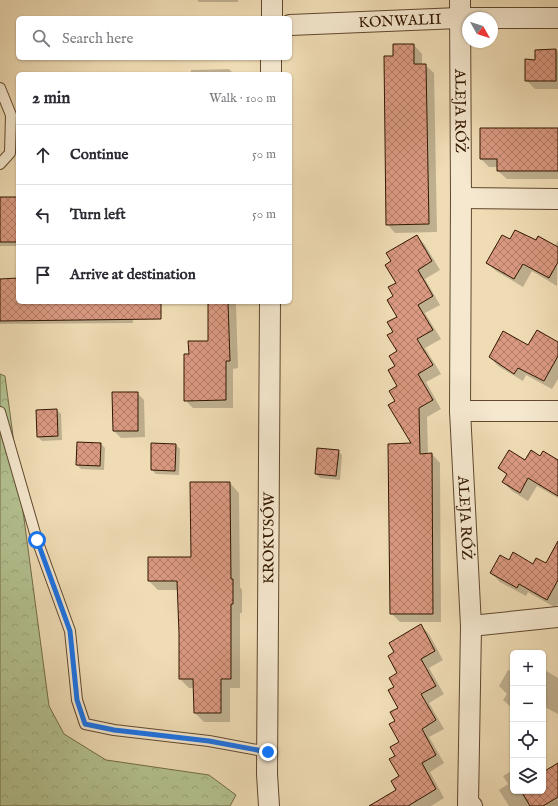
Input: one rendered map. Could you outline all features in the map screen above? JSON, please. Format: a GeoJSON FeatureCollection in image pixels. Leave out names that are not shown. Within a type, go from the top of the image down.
{"type":"FeatureCollection","features":[{"type":"Feature","properties":{"kind":"street"},"geometry":{"type":"LineString","coordinates":[[272,0],[272,16]]}},
{"type":"Feature","properties":{"kind":"street","name":"KONWALII"},"geometry":{"type":"LineString","coordinates":[[292,25],[459,9],[558,18]]}},
{"type":"Feature","properties":{"kind":"street","name":"ALEJA RÓŻ"},"geometry":{"type":"LineString","coordinates":[[459,9],[462,198],[460,411],[471,626],[468,804],[472,806]]}},
{"type":"Feature","properties":{"kind":"street"},"geometry":{"type":"LineString","coordinates":[[271,72],[272,60]]}},
{"type":"Feature","properties":{"kind":"street"},"geometry":{"type":"LineString","coordinates":[[462,198],[558,199]]}},
{"type":"Feature","properties":{"kind":"street","name":"KROKUSÓW"},"geometry":{"type":"LineString","coordinates":[[267,774],[270,304]]}},
{"type":"Feature","properties":{"kind":"street"},"geometry":{"type":"LineString","coordinates":[[460,411],[558,411]]}},
{"type":"Feature","properties":{"kind":"street"},"geometry":{"type":"LineString","coordinates":[[471,626],[558,617]]}},
{"type":"Feature","properties":{"kind":"street"},"geometry":{"type":"LineString","coordinates":[[255,806],[267,774]]}},
{"type":"Feature","properties":{"kind":"street"},"geometry":{"type":"LineString","coordinates":[[267,774],[268,806]]}},
{"type":"Feature","properties":{"kind":"lane"},"geometry":{"type":"LineString","coordinates":[[0,88],[11,115],[10,153],[0,164]]}},
{"type":"Feature","properties":{"kind":"lane"},"geometry":{"type":"LineString","coordinates":[[0,412],[37,540],[70,631],[77,700],[85,724],[114,730],[209,741],[268,752]]}},
{"type":"Feature","properties":{"kind":"green space"},"geometry":{"type":"Polygon","coordinates":[[[0,374],[5,376],[49,706],[64,734],[106,760],[209,775],[236,795],[230,806],[0,806],[0,374]]]}},
{"type":"Feature","properties":{"kind":"building"},"geometry":{"type":"Polygon","coordinates":[[[393,44],[414,44],[414,64],[426,64],[429,224],[386,225],[384,56],[393,56],[393,44]]]}},
{"type":"Feature","properties":{"kind":"building"},"geometry":{"type":"Polygon","coordinates":[[[556,49],[556,81],[525,81],[525,59],[535,60],[535,50],[556,49]]]}},
{"type":"Feature","properties":{"kind":"building"},"geometry":{"type":"Polygon","coordinates":[[[480,128],[558,128],[558,171],[497,171],[497,159],[480,159],[480,128]]]}},
{"type":"Feature","properties":{"kind":"building"},"geometry":{"type":"Polygon","coordinates":[[[0,197],[16,197],[16,242],[0,242],[0,197]]]}},
{"type":"Feature","properties":{"kind":"building"},"geometry":{"type":"Polygon","coordinates":[[[515,230],[536,240],[538,236],[558,247],[558,262],[549,278],[523,264],[514,279],[486,263],[502,235],[510,239],[515,230]]]}},
{"type":"Feature","properties":{"kind":"building"},"geometry":{"type":"Polygon","coordinates":[[[417,235],[432,261],[418,270],[433,296],[418,305],[433,330],[417,339],[433,365],[418,374],[433,400],[419,408],[420,454],[432,453],[433,614],[390,614],[388,444],[411,443],[388,405],[395,401],[389,391],[397,386],[388,370],[395,366],[389,356],[397,351],[387,335],[393,332],[387,322],[397,317],[387,300],[393,296],[388,287],[396,283],[385,265],[391,261],[386,253],[417,235]]]}},
{"type":"Feature","properties":{"kind":"building"},"geometry":{"type":"Polygon","coordinates":[[[16,278],[16,304],[161,304],[161,319],[0,321],[0,279],[16,278]]]}},
{"type":"Feature","properties":{"kind":"building"},"geometry":{"type":"Polygon","coordinates":[[[208,304],[228,304],[230,361],[226,361],[226,400],[184,401],[184,354],[189,354],[188,341],[208,341],[208,304]]]}},
{"type":"Feature","properties":{"kind":"building"},"geometry":{"type":"Polygon","coordinates":[[[537,330],[558,342],[558,356],[544,381],[518,368],[514,374],[489,357],[503,331],[528,345],[537,330]]]}},
{"type":"Feature","properties":{"kind":"building"},"geometry":{"type":"Polygon","coordinates":[[[112,392],[138,392],[138,431],[113,431],[112,392]]]}},
{"type":"Feature","properties":{"kind":"building"},"geometry":{"type":"Polygon","coordinates":[[[57,409],[58,436],[37,437],[36,410],[57,409]]]}},
{"type":"Feature","properties":{"kind":"building"},"geometry":{"type":"Polygon","coordinates":[[[77,442],[101,443],[100,466],[76,465],[77,442]]]}},
{"type":"Feature","properties":{"kind":"building"},"geometry":{"type":"Polygon","coordinates":[[[151,443],[176,444],[175,471],[151,470],[151,443]]]}},
{"type":"Feature","properties":{"kind":"building"},"geometry":{"type":"Polygon","coordinates":[[[317,448],[339,450],[336,476],[315,474],[317,448]]]}},
{"type":"Feature","properties":{"kind":"building"},"geometry":{"type":"Polygon","coordinates":[[[509,450],[525,460],[531,450],[540,456],[543,451],[558,460],[558,496],[528,478],[520,493],[502,482],[507,474],[498,468],[509,450]]]}},
{"type":"Feature","properties":{"kind":"building"},"geometry":{"type":"Polygon","coordinates":[[[190,482],[230,482],[231,579],[233,579],[233,604],[231,604],[231,679],[221,679],[221,713],[194,713],[193,679],[179,679],[177,581],[148,581],[148,557],[191,557],[190,482]]]}},
{"type":"Feature","properties":{"kind":"building"},"geometry":{"type":"Polygon","coordinates":[[[558,541],[558,580],[547,600],[519,584],[517,588],[490,573],[500,555],[509,560],[513,552],[533,564],[536,558],[546,563],[558,541]]]}},
{"type":"Feature","properties":{"kind":"building"},"geometry":{"type":"Polygon","coordinates":[[[421,624],[435,651],[421,659],[436,686],[421,694],[436,720],[422,729],[436,755],[422,763],[436,789],[408,806],[369,806],[396,790],[391,781],[399,776],[389,759],[395,756],[390,747],[399,742],[389,724],[395,721],[390,712],[398,708],[388,690],[394,687],[389,678],[397,673],[388,656],[394,652],[389,643],[421,624]]]}},
{"type":"Feature","properties":{"kind":"building"},"geometry":{"type":"Polygon","coordinates":[[[558,763],[558,797],[543,806],[530,806],[523,794],[546,794],[546,770],[558,763]]]}},
{"type":"Feature","properties":{"kind":"route"},"geometry":{"type":"LineString","coordinates":[[37,540],[70,631],[77,700],[85,724],[114,730],[209,741],[268,752]]}}]}
